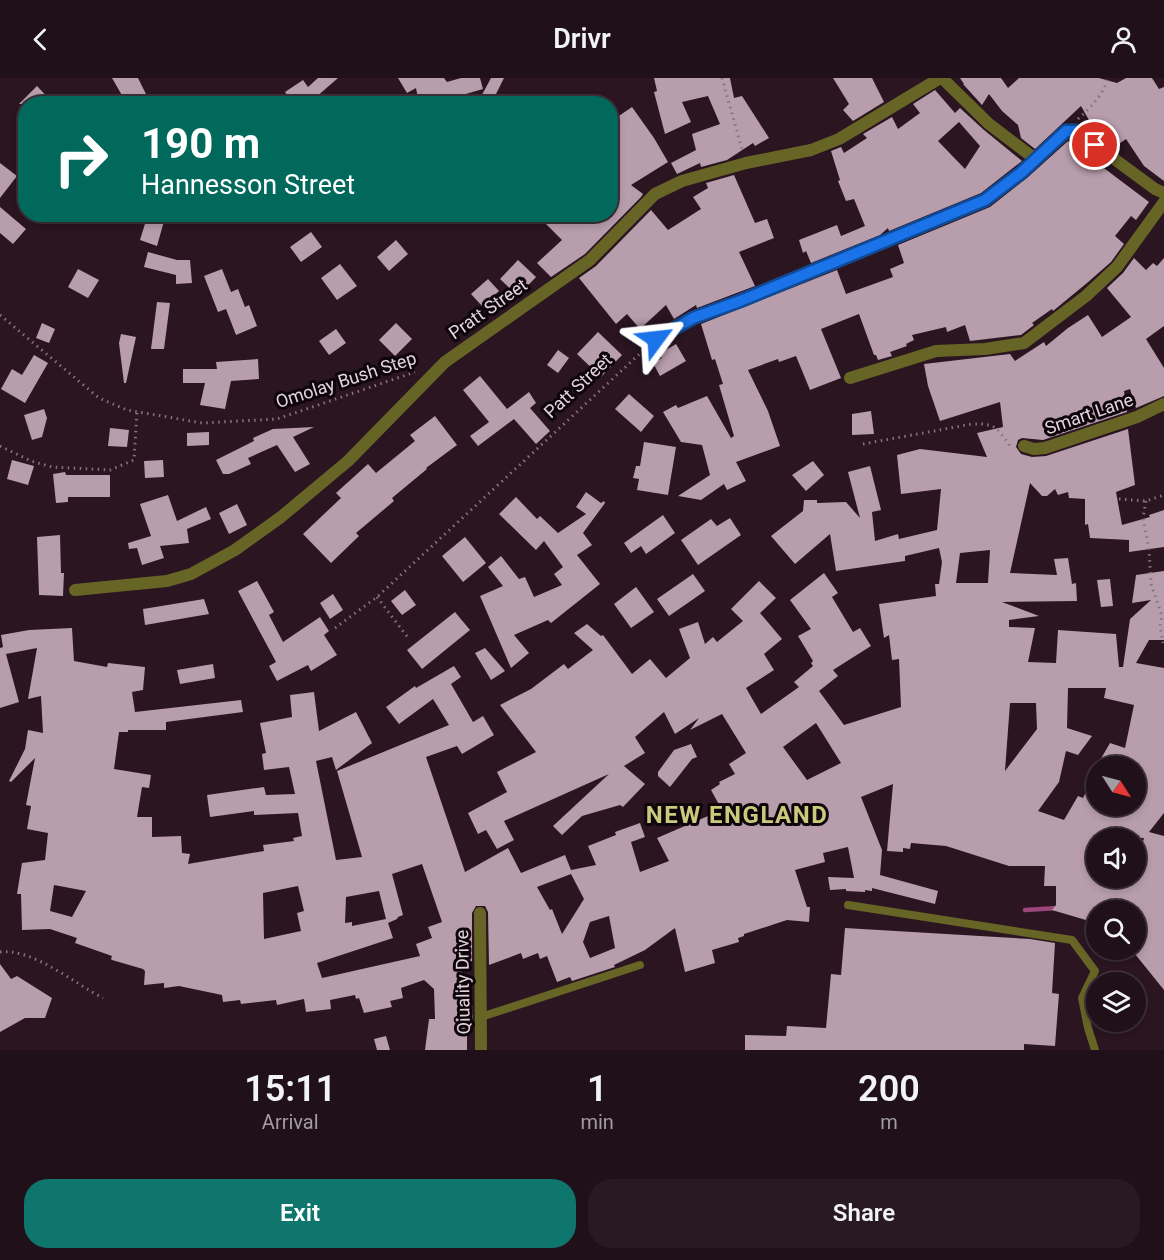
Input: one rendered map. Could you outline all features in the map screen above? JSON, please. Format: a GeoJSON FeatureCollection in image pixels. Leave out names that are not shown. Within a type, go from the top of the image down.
{"type":"FeatureCollection","features":[{"type":"Feature","properties":{"kind":"street","name":"Pratt Street"},"geometry":{"type":"LineString","coordinates":[[75,590],[167,581],[191,574],[235,550],[281,518],[348,461],[445,362],[590,260],[655,194],[682,181],[746,162],[812,150],[839,139],[941,78],[989,124],[1034,158]]}},
{"type":"Feature","properties":{"kind":"street"},"geometry":{"type":"LineString","coordinates":[[656,339],[693,318],[740,301],[985,200],[1022,172],[1034,158],[1060,136],[1072,130],[1164,194]]}},
{"type":"Feature","properties":{"kind":"street"},"geometry":{"type":"LineString","coordinates":[[850,378],[936,351],[986,349],[1024,343],[1086,296],[1118,267],[1164,202]]}},
{"type":"Feature","properties":{"kind":"street","name":"Smart Lane"},"geometry":{"type":"LineString","coordinates":[[1024,446],[1034,449],[1045,448],[1137,417],[1164,404]]}},
{"type":"Feature","properties":{"kind":"street","name":"Qiuality Drive"},"geometry":{"type":"LineString","coordinates":[[480,913],[482,1050]]}},
{"type":"Feature","properties":{"kind":"lane"},"geometry":{"type":"LineString","coordinates":[[848,905],[1072,940],[1095,970],[1082,998],[1095,1050]]}},
{"type":"Feature","properties":{"kind":"lane"},"geometry":{"type":"LineString","coordinates":[[482,1017],[640,965]]}},
{"type":"Feature","properties":{"kind":"path"},"geometry":{"type":"LineString","coordinates":[[723,78],[746,162]]}},
{"type":"Feature","properties":{"kind":"path"},"geometry":{"type":"LineString","coordinates":[[1072,130],[1076,121],[1096,101],[1105,88],[1108,78]]}},
{"type":"Feature","properties":{"kind":"path","name":"Omolay Bush Step"},"geometry":{"type":"LineString","coordinates":[[0,315],[99,398],[127,410],[202,423],[277,418],[445,362]]}},
{"type":"Feature","properties":{"kind":"path","name":"Patt Street"},"geometry":{"type":"LineString","coordinates":[[335,627],[377,597],[656,339]]}},
{"type":"Feature","properties":{"kind":"path"},"geometry":{"type":"LineString","coordinates":[[0,446],[31,461],[52,467],[110,470],[134,460],[137,412]]}},
{"type":"Feature","properties":{"kind":"path"},"geometry":{"type":"LineString","coordinates":[[863,444],[988,423],[997,428],[1011,448],[1024,446]]}},
{"type":"Feature","properties":{"kind":"path"},"geometry":{"type":"LineString","coordinates":[[1119,499],[1146,501],[1164,495]]}},
{"type":"Feature","properties":{"kind":"path"},"geometry":{"type":"LineString","coordinates":[[1146,501],[1143,518],[1149,549],[1151,585],[1162,616],[1160,626],[1163,643]]}},
{"type":"Feature","properties":{"kind":"path"},"geometry":{"type":"LineString","coordinates":[[377,597],[409,639]]}},
{"type":"Feature","properties":{"kind":"path"},"geometry":{"type":"LineString","coordinates":[[0,952],[9,951],[53,967],[103,998]]}},
{"type":"Feature","properties":{"kind":"building"},"geometry":{"type":"Polygon","coordinates":[[[112,78],[138,78],[147,96],[122,96],[112,78]]]}},
{"type":"Feature","properties":{"kind":"building"},"geometry":{"type":"Polygon","coordinates":[[[318,78],[338,78],[317,96],[288,96],[285,92],[303,80],[308,87],[318,78]]]}},
{"type":"Feature","properties":{"kind":"building"},"geometry":{"type":"Polygon","coordinates":[[[398,78],[444,78],[447,82],[461,78],[480,78],[483,89],[459,96],[418,96],[416,88],[407,93],[398,78]]]}},
{"type":"Feature","properties":{"kind":"building"},"geometry":{"type":"Polygon","coordinates":[[[491,78],[504,78],[495,96],[481,96],[491,78]]]}},
{"type":"Feature","properties":{"kind":"building"},"geometry":{"type":"Polygon","coordinates":[[[654,78],[730,78],[734,98],[742,96],[769,138],[755,146],[753,143],[727,160],[701,167],[700,163],[677,174],[671,163],[696,150],[692,134],[720,124],[708,96],[682,102],[691,122],[665,134],[654,92],[657,91],[654,78]]]}},
{"type":"Feature","properties":{"kind":"building"},"geometry":{"type":"Polygon","coordinates":[[[833,78],[872,78],[884,102],[853,121],[843,110],[849,104],[833,78]]]}},
{"type":"Feature","properties":{"kind":"building"},"geometry":{"type":"Polygon","coordinates":[[[960,78],[1001,78],[1008,88],[1019,78],[1099,78],[1117,83],[1126,78],[1152,78],[1159,89],[1164,87],[1164,181],[1144,166],[1126,139],[1113,148],[1099,138],[1081,106],[1035,149],[1021,138],[1018,125],[1002,111],[989,94],[982,105],[960,78]]]}},
{"type":"Feature","properties":{"kind":"building"},"geometry":{"type":"Polygon","coordinates":[[[37,86],[46,96],[27,96],[37,86]]]}},
{"type":"Feature","properties":{"kind":"building"},"geometry":{"type":"Polygon","coordinates":[[[935,90],[955,113],[960,108],[1022,161],[981,193],[889,231],[888,228],[880,235],[811,263],[806,251],[803,253],[799,240],[837,225],[841,236],[865,226],[854,199],[846,201],[838,181],[840,180],[831,151],[841,147],[844,153],[867,138],[863,134],[892,117],[898,129],[920,113],[913,104],[935,90]],[[959,122],[938,141],[965,169],[980,146],[959,122]]]}},
{"type":"Feature","properties":{"kind":"building"},"geometry":{"type":"Polygon","coordinates":[[[632,107],[668,162],[631,185],[643,194],[618,220],[618,117],[632,107]]]}},
{"type":"Feature","properties":{"kind":"building"},"geometry":{"type":"Polygon","coordinates":[[[1068,141],[1149,202],[1136,220],[1131,216],[1115,236],[1124,244],[1111,262],[1053,311],[1052,309],[1032,323],[1034,325],[1021,335],[970,341],[965,325],[947,332],[946,327],[912,335],[914,340],[906,344],[907,346],[890,352],[892,356],[878,360],[859,314],[821,329],[841,378],[810,390],[796,356],[779,362],[778,359],[748,370],[768,411],[780,446],[736,462],[746,481],[727,490],[724,484],[701,500],[678,496],[710,475],[702,445],[681,442],[663,412],[676,405],[678,408],[707,396],[731,438],[734,436],[719,385],[723,384],[715,359],[712,360],[701,324],[837,270],[846,294],[893,277],[890,269],[904,263],[898,245],[990,207],[1068,141]]]}},
{"type":"Feature","properties":{"kind":"building"},"geometry":{"type":"Polygon","coordinates":[[[0,163],[17,176],[0,198],[0,163]]]}},
{"type":"Feature","properties":{"kind":"building"},"geometry":{"type":"Polygon","coordinates":[[[734,175],[755,223],[767,219],[774,238],[739,252],[755,286],[697,308],[696,305],[674,319],[666,305],[640,329],[627,314],[616,324],[579,278],[596,266],[651,210],[668,230],[701,209],[693,197],[708,188],[706,183],[734,175]]]}},
{"type":"Feature","properties":{"kind":"building"},"geometry":{"type":"Polygon","coordinates":[[[0,207],[26,229],[13,244],[0,233],[0,207]]]}},
{"type":"Feature","properties":{"kind":"building"},"geometry":{"type":"Polygon","coordinates":[[[146,222],[164,222],[157,246],[140,240],[146,222]]]}},
{"type":"Feature","properties":{"kind":"building"},"geometry":{"type":"Polygon","coordinates":[[[544,222],[616,222],[585,254],[551,277],[537,263],[562,240],[544,222]]]}},
{"type":"Feature","properties":{"kind":"building"},"geometry":{"type":"Polygon","coordinates":[[[311,232],[322,247],[301,262],[290,247],[311,232]]]}},
{"type":"Feature","properties":{"kind":"building"},"geometry":{"type":"Polygon","coordinates":[[[396,240],[408,254],[389,271],[377,257],[396,240]]]}},
{"type":"Feature","properties":{"kind":"building"},"geometry":{"type":"Polygon","coordinates":[[[148,252],[177,260],[190,260],[192,283],[176,284],[176,275],[144,267],[148,252]]]}},
{"type":"Feature","properties":{"kind":"building"},"geometry":{"type":"Polygon","coordinates":[[[1134,258],[1146,270],[1153,263],[1157,266],[1164,258],[1164,326],[1146,339],[1164,368],[1164,396],[1136,408],[1130,389],[1124,391],[1127,412],[1043,440],[1022,438],[1018,440],[1016,447],[1021,454],[1032,457],[1046,456],[1128,429],[1135,485],[1116,492],[1122,525],[1150,517],[1149,515],[1164,510],[1164,547],[1129,552],[1129,540],[1090,538],[1088,524],[1085,525],[1085,499],[1069,498],[1068,492],[1058,495],[1055,489],[1047,496],[1042,496],[1030,483],[1010,573],[1057,575],[1054,559],[1068,558],[1072,584],[1076,583],[1077,601],[1002,602],[1039,616],[1009,620],[1009,627],[1035,628],[1028,662],[1056,663],[1058,630],[1116,634],[1119,667],[1123,667],[1130,619],[1151,600],[1132,603],[1136,575],[1164,571],[1164,640],[1149,640],[1136,663],[1164,668],[1164,813],[1149,832],[1164,836],[1164,990],[1140,960],[1146,960],[1146,900],[1086,900],[1086,920],[1052,910],[1056,905],[1056,886],[1044,886],[1045,866],[1009,866],[946,846],[911,843],[910,849],[903,848],[903,852],[887,851],[893,784],[861,797],[882,850],[880,875],[938,891],[935,904],[872,888],[872,891],[865,890],[865,892],[846,891],[846,889],[830,890],[828,877],[854,878],[848,847],[823,853],[825,862],[795,870],[807,907],[810,907],[809,922],[787,920],[744,934],[738,938],[739,942],[712,950],[715,963],[685,972],[675,928],[645,950],[614,965],[615,967],[572,981],[570,977],[557,982],[547,956],[540,959],[538,953],[523,959],[521,953],[489,965],[488,912],[485,906],[476,906],[472,913],[472,961],[460,964],[468,1005],[472,1005],[473,1029],[467,1029],[467,1050],[425,1050],[429,1019],[435,1019],[434,989],[424,980],[401,988],[403,998],[390,1001],[392,1007],[364,1013],[359,998],[356,999],[355,995],[330,1000],[331,1009],[306,1012],[304,999],[277,1005],[276,1000],[241,1004],[240,1000],[223,1002],[222,995],[179,986],[164,988],[164,983],[144,985],[145,971],[143,969],[112,960],[112,956],[75,943],[77,938],[50,929],[22,930],[21,894],[17,894],[22,863],[45,860],[48,833],[27,829],[31,806],[26,805],[35,758],[11,782],[9,781],[25,749],[28,730],[43,733],[41,696],[28,699],[37,648],[6,654],[19,702],[0,708],[0,648],[3,647],[1,635],[29,630],[72,628],[74,661],[107,667],[108,663],[145,667],[143,690],[132,692],[135,712],[241,700],[243,712],[166,722],[166,730],[119,732],[114,769],[151,775],[149,788],[142,787],[137,817],[152,817],[152,837],[181,836],[182,853],[190,854],[188,864],[264,851],[263,845],[294,841],[293,838],[302,836],[298,813],[254,815],[254,811],[210,817],[207,795],[264,787],[266,795],[295,794],[289,767],[264,770],[262,754],[266,753],[260,723],[292,717],[290,695],[314,692],[319,731],[356,712],[372,743],[336,770],[332,757],[316,761],[336,860],[362,857],[337,771],[449,725],[433,699],[399,724],[386,707],[415,686],[416,688],[454,666],[461,677],[451,684],[473,722],[483,716],[494,735],[462,754],[457,746],[426,757],[465,872],[508,848],[521,873],[565,855],[571,870],[596,865],[588,846],[616,835],[615,832],[640,823],[645,837],[631,842],[640,872],[669,861],[657,838],[722,810],[711,790],[720,784],[719,782],[735,774],[729,764],[746,753],[722,714],[690,730],[699,718],[675,734],[664,712],[635,737],[645,753],[624,766],[645,784],[623,807],[620,805],[582,816],[562,835],[553,826],[609,774],[504,821],[514,840],[497,849],[486,830],[478,834],[468,813],[507,792],[497,772],[536,752],[500,705],[531,689],[564,664],[568,669],[593,650],[574,633],[587,624],[601,636],[603,635],[632,674],[650,659],[666,678],[690,658],[679,629],[698,622],[705,644],[713,637],[717,642],[743,621],[731,609],[759,581],[776,598],[760,613],[782,639],[764,654],[774,670],[746,688],[761,714],[799,687],[794,682],[813,666],[811,663],[813,661],[798,636],[811,629],[790,600],[824,573],[838,593],[832,597],[853,632],[860,628],[871,646],[833,670],[838,676],[819,691],[844,725],[901,707],[899,659],[892,660],[889,635],[884,638],[879,604],[936,596],[935,584],[939,584],[942,562],[939,548],[905,556],[905,561],[836,571],[830,534],[795,564],[771,536],[803,511],[804,500],[817,500],[817,503],[846,502],[860,518],[848,472],[870,466],[881,510],[872,512],[875,541],[898,534],[899,539],[937,530],[941,489],[901,494],[897,455],[920,449],[987,457],[977,433],[1003,427],[1000,402],[940,421],[928,386],[924,364],[1010,354],[1015,361],[1044,342],[1046,346],[1088,315],[1102,337],[1131,317],[1107,288],[1123,273],[1134,258]],[[990,550],[960,553],[956,583],[988,583],[990,550]],[[1068,688],[1067,728],[1092,736],[1078,755],[1066,751],[1059,782],[1038,811],[1064,820],[1078,796],[1083,798],[1086,792],[1086,816],[1146,816],[1146,756],[1102,756],[1110,743],[1125,748],[1134,705],[1104,698],[1106,688],[1068,688]],[[1010,703],[1005,771],[1037,729],[1036,703],[1010,703]],[[816,723],[783,747],[807,780],[841,763],[816,723]],[[422,864],[392,874],[403,915],[388,923],[393,938],[317,963],[322,978],[420,956],[416,944],[432,938],[428,927],[442,922],[422,864]],[[571,874],[537,887],[550,910],[552,909],[562,934],[584,899],[571,874]],[[54,885],[50,911],[72,917],[86,891],[54,885]],[[298,886],[263,893],[264,939],[301,931],[297,913],[304,911],[298,886]],[[379,891],[346,897],[345,923],[352,922],[352,926],[386,919],[379,891]],[[609,916],[590,922],[583,942],[590,958],[615,948],[609,916]]]}},
{"type":"Feature","properties":{"kind":"building"},"geometry":{"type":"Polygon","coordinates":[[[518,260],[536,277],[518,296],[500,279],[518,260]]]}},
{"type":"Feature","properties":{"kind":"building"},"geometry":{"type":"Polygon","coordinates":[[[340,264],[357,286],[337,300],[321,278],[340,264]]]}},
{"type":"Feature","properties":{"kind":"building"},"geometry":{"type":"Polygon","coordinates":[[[78,269],[99,280],[88,298],[68,287],[78,269]]]}},
{"type":"Feature","properties":{"kind":"building"},"geometry":{"type":"Polygon","coordinates":[[[222,269],[231,292],[238,289],[245,307],[249,305],[257,326],[236,335],[226,309],[218,312],[204,276],[222,269]]]}},
{"type":"Feature","properties":{"kind":"building"},"geometry":{"type":"Polygon","coordinates":[[[488,279],[499,291],[482,306],[471,294],[488,279]]]}},
{"type":"Feature","properties":{"kind":"building"},"geometry":{"type":"Polygon","coordinates":[[[157,302],[170,303],[164,349],[151,349],[157,302]]]}},
{"type":"Feature","properties":{"kind":"building"},"geometry":{"type":"Polygon","coordinates":[[[42,323],[55,329],[49,343],[36,338],[42,323]]]}},
{"type":"Feature","properties":{"kind":"building"},"geometry":{"type":"Polygon","coordinates":[[[396,323],[412,339],[395,356],[379,340],[396,323]]]}},
{"type":"Feature","properties":{"kind":"building"},"geometry":{"type":"Polygon","coordinates":[[[336,329],[346,343],[329,355],[319,341],[336,329]]]}},
{"type":"Feature","properties":{"kind":"building"},"geometry":{"type":"Polygon","coordinates":[[[598,332],[622,355],[601,377],[577,354],[598,332]]]}},
{"type":"Feature","properties":{"kind":"building"},"geometry":{"type":"Polygon","coordinates":[[[121,334],[136,337],[126,383],[124,383],[119,343],[121,334]]]}},
{"type":"Feature","properties":{"kind":"building"},"geometry":{"type":"Polygon","coordinates":[[[676,344],[686,361],[660,376],[653,363],[662,358],[659,354],[676,344]]]}},
{"type":"Feature","properties":{"kind":"building"},"geometry":{"type":"Polygon","coordinates":[[[558,350],[569,358],[558,373],[547,365],[558,350]]]}},
{"type":"Feature","properties":{"kind":"building"},"geometry":{"type":"Polygon","coordinates":[[[34,355],[48,363],[25,403],[1,389],[12,369],[22,375],[34,355]]]}},
{"type":"Feature","properties":{"kind":"building"},"geometry":{"type":"Polygon","coordinates":[[[258,359],[259,379],[231,381],[225,409],[200,405],[205,383],[183,383],[183,369],[217,369],[216,362],[258,359]]]}},
{"type":"Feature","properties":{"kind":"building"},"geometry":{"type":"Polygon","coordinates":[[[480,376],[507,409],[529,392],[536,403],[530,408],[550,431],[536,444],[514,419],[478,446],[470,436],[489,422],[463,390],[480,376]]]}},
{"type":"Feature","properties":{"kind":"building"},"geometry":{"type":"Polygon","coordinates":[[[629,394],[654,416],[641,432],[615,409],[629,394]]]}},
{"type":"Feature","properties":{"kind":"building"},"geometry":{"type":"Polygon","coordinates":[[[44,409],[47,418],[42,437],[32,440],[24,415],[44,409]]]}},
{"type":"Feature","properties":{"kind":"building"},"geometry":{"type":"Polygon","coordinates":[[[871,411],[874,434],[852,435],[852,414],[871,411]]]}},
{"type":"Feature","properties":{"kind":"building"},"geometry":{"type":"Polygon","coordinates":[[[435,416],[457,445],[392,498],[394,501],[356,533],[359,536],[331,563],[303,534],[341,498],[336,493],[368,464],[376,473],[415,441],[410,435],[435,416]]]}},
{"type":"Feature","properties":{"kind":"building"},"geometry":{"type":"Polygon","coordinates":[[[314,427],[293,437],[310,464],[295,472],[277,445],[248,458],[251,464],[229,474],[223,474],[216,460],[273,429],[314,427]]]}},
{"type":"Feature","properties":{"kind":"building"},"geometry":{"type":"Polygon","coordinates":[[[110,428],[129,430],[127,447],[108,446],[110,428]]]}},
{"type":"Feature","properties":{"kind":"building"},"geometry":{"type":"Polygon","coordinates":[[[209,432],[209,445],[187,446],[187,433],[209,432]]]}},
{"type":"Feature","properties":{"kind":"building"},"geometry":{"type":"Polygon","coordinates":[[[644,442],[676,447],[668,495],[637,490],[639,479],[633,478],[636,466],[640,466],[644,442]]]}},
{"type":"Feature","properties":{"kind":"building"},"geometry":{"type":"Polygon","coordinates":[[[12,460],[34,466],[28,485],[7,479],[12,460]]]}},
{"type":"Feature","properties":{"kind":"building"},"geometry":{"type":"Polygon","coordinates":[[[163,460],[164,477],[145,478],[144,461],[163,460]]]}},
{"type":"Feature","properties":{"kind":"building"},"geometry":{"type":"Polygon","coordinates":[[[813,461],[824,475],[806,491],[792,475],[813,461]]]}},
{"type":"Feature","properties":{"kind":"building"},"geometry":{"type":"Polygon","coordinates":[[[65,472],[66,475],[110,475],[110,497],[68,497],[68,502],[56,503],[53,474],[65,472]]]}},
{"type":"Feature","properties":{"kind":"building"},"geometry":{"type":"Polygon","coordinates":[[[586,492],[601,503],[604,501],[605,503],[583,533],[592,545],[577,555],[600,584],[551,623],[548,620],[514,635],[529,653],[511,668],[480,596],[503,586],[488,567],[501,556],[519,579],[525,577],[534,597],[562,585],[554,574],[563,567],[544,541],[536,550],[499,514],[516,497],[537,519],[540,516],[558,533],[586,514],[576,507],[586,492]]]}},
{"type":"Feature","properties":{"kind":"building"},"geometry":{"type":"Polygon","coordinates":[[[168,495],[177,521],[206,507],[211,519],[187,529],[189,543],[160,546],[164,558],[142,565],[137,548],[129,549],[128,543],[151,536],[140,504],[168,495]]]}},
{"type":"Feature","properties":{"kind":"building"},"geometry":{"type":"Polygon","coordinates":[[[237,504],[247,525],[229,534],[219,513],[237,504]]]}},
{"type":"Feature","properties":{"kind":"building"},"geometry":{"type":"Polygon","coordinates":[[[663,515],[675,533],[646,554],[641,546],[631,553],[624,543],[663,515]]]}},
{"type":"Feature","properties":{"kind":"building"},"geometry":{"type":"Polygon","coordinates":[[[730,518],[741,535],[698,565],[681,540],[711,519],[717,526],[730,518]]]}},
{"type":"Feature","properties":{"kind":"building"},"geometry":{"type":"Polygon","coordinates":[[[60,535],[61,573],[64,573],[63,596],[39,595],[37,537],[60,535]]]}},
{"type":"Feature","properties":{"kind":"building"},"geometry":{"type":"Polygon","coordinates":[[[465,537],[486,563],[463,582],[442,556],[465,537]]]}},
{"type":"Feature","properties":{"kind":"building"},"geometry":{"type":"Polygon","coordinates":[[[693,574],[705,591],[669,616],[657,599],[693,574]]]}},
{"type":"Feature","properties":{"kind":"building"},"geometry":{"type":"Polygon","coordinates":[[[1110,579],[1113,606],[1101,607],[1097,580],[1110,579]]]}},
{"type":"Feature","properties":{"kind":"building"},"geometry":{"type":"Polygon","coordinates":[[[257,581],[274,612],[269,615],[283,642],[320,617],[329,631],[324,635],[337,655],[311,671],[308,665],[277,681],[269,666],[276,662],[238,591],[257,581]]]}},
{"type":"Feature","properties":{"kind":"building"},"geometry":{"type":"Polygon","coordinates":[[[636,587],[654,612],[631,628],[614,604],[636,587]]]}},
{"type":"Feature","properties":{"kind":"building"},"geometry":{"type":"Polygon","coordinates":[[[405,590],[416,605],[402,615],[391,601],[405,590]]]}},
{"type":"Feature","properties":{"kind":"building"},"geometry":{"type":"Polygon","coordinates":[[[333,594],[343,610],[330,619],[320,603],[333,594]]]}},
{"type":"Feature","properties":{"kind":"building"},"geometry":{"type":"Polygon","coordinates":[[[204,599],[209,614],[145,625],[143,609],[204,599]]]}},
{"type":"Feature","properties":{"kind":"building"},"geometry":{"type":"Polygon","coordinates":[[[455,612],[470,630],[422,669],[407,650],[455,612]]]}},
{"type":"Feature","properties":{"kind":"building"},"geometry":{"type":"Polygon","coordinates":[[[485,648],[505,671],[491,680],[475,653],[485,648]]]}},
{"type":"Feature","properties":{"kind":"building"},"geometry":{"type":"Polygon","coordinates":[[[213,664],[215,678],[180,684],[177,670],[213,664]]]}},
{"type":"Feature","properties":{"kind":"building"},"geometry":{"type":"Polygon","coordinates":[[[691,744],[697,757],[692,759],[670,787],[658,776],[658,772],[674,750],[691,744]]]}},
{"type":"Feature","properties":{"kind":"building"},"geometry":{"type":"Polygon","coordinates":[[[845,928],[1030,939],[1055,943],[1052,993],[1059,994],[1055,1046],[1024,1044],[1024,1050],[745,1050],[745,1035],[786,1036],[787,1026],[826,1028],[831,974],[841,975],[845,928]]]}},
{"type":"Feature","properties":{"kind":"building"},"geometry":{"type":"Polygon","coordinates":[[[0,964],[11,979],[17,976],[52,998],[45,1018],[25,1018],[0,1032],[0,964]]]}},
{"type":"Feature","properties":{"kind":"building"},"geometry":{"type":"Polygon","coordinates":[[[386,1036],[390,1050],[377,1050],[374,1039],[386,1036]]]}},
{"type":"Feature","properties":{"kind":"waterway"},"geometry":{"type":"LineString","coordinates":[[1025,910],[1058,908]]}},
{"type":"Feature","properties":{"kind":"district","name":"NEW ENGLAND"},"geometry":{"type":"Point","coordinates":[737,815]}},
{"type":"Feature","properties":{"kind":"route"},"geometry":{"type":"LineString","coordinates":[[656,339],[693,318],[740,301],[985,200],[1022,172],[1034,158],[1066,131],[1075,131],[1095,145]]}}]}
